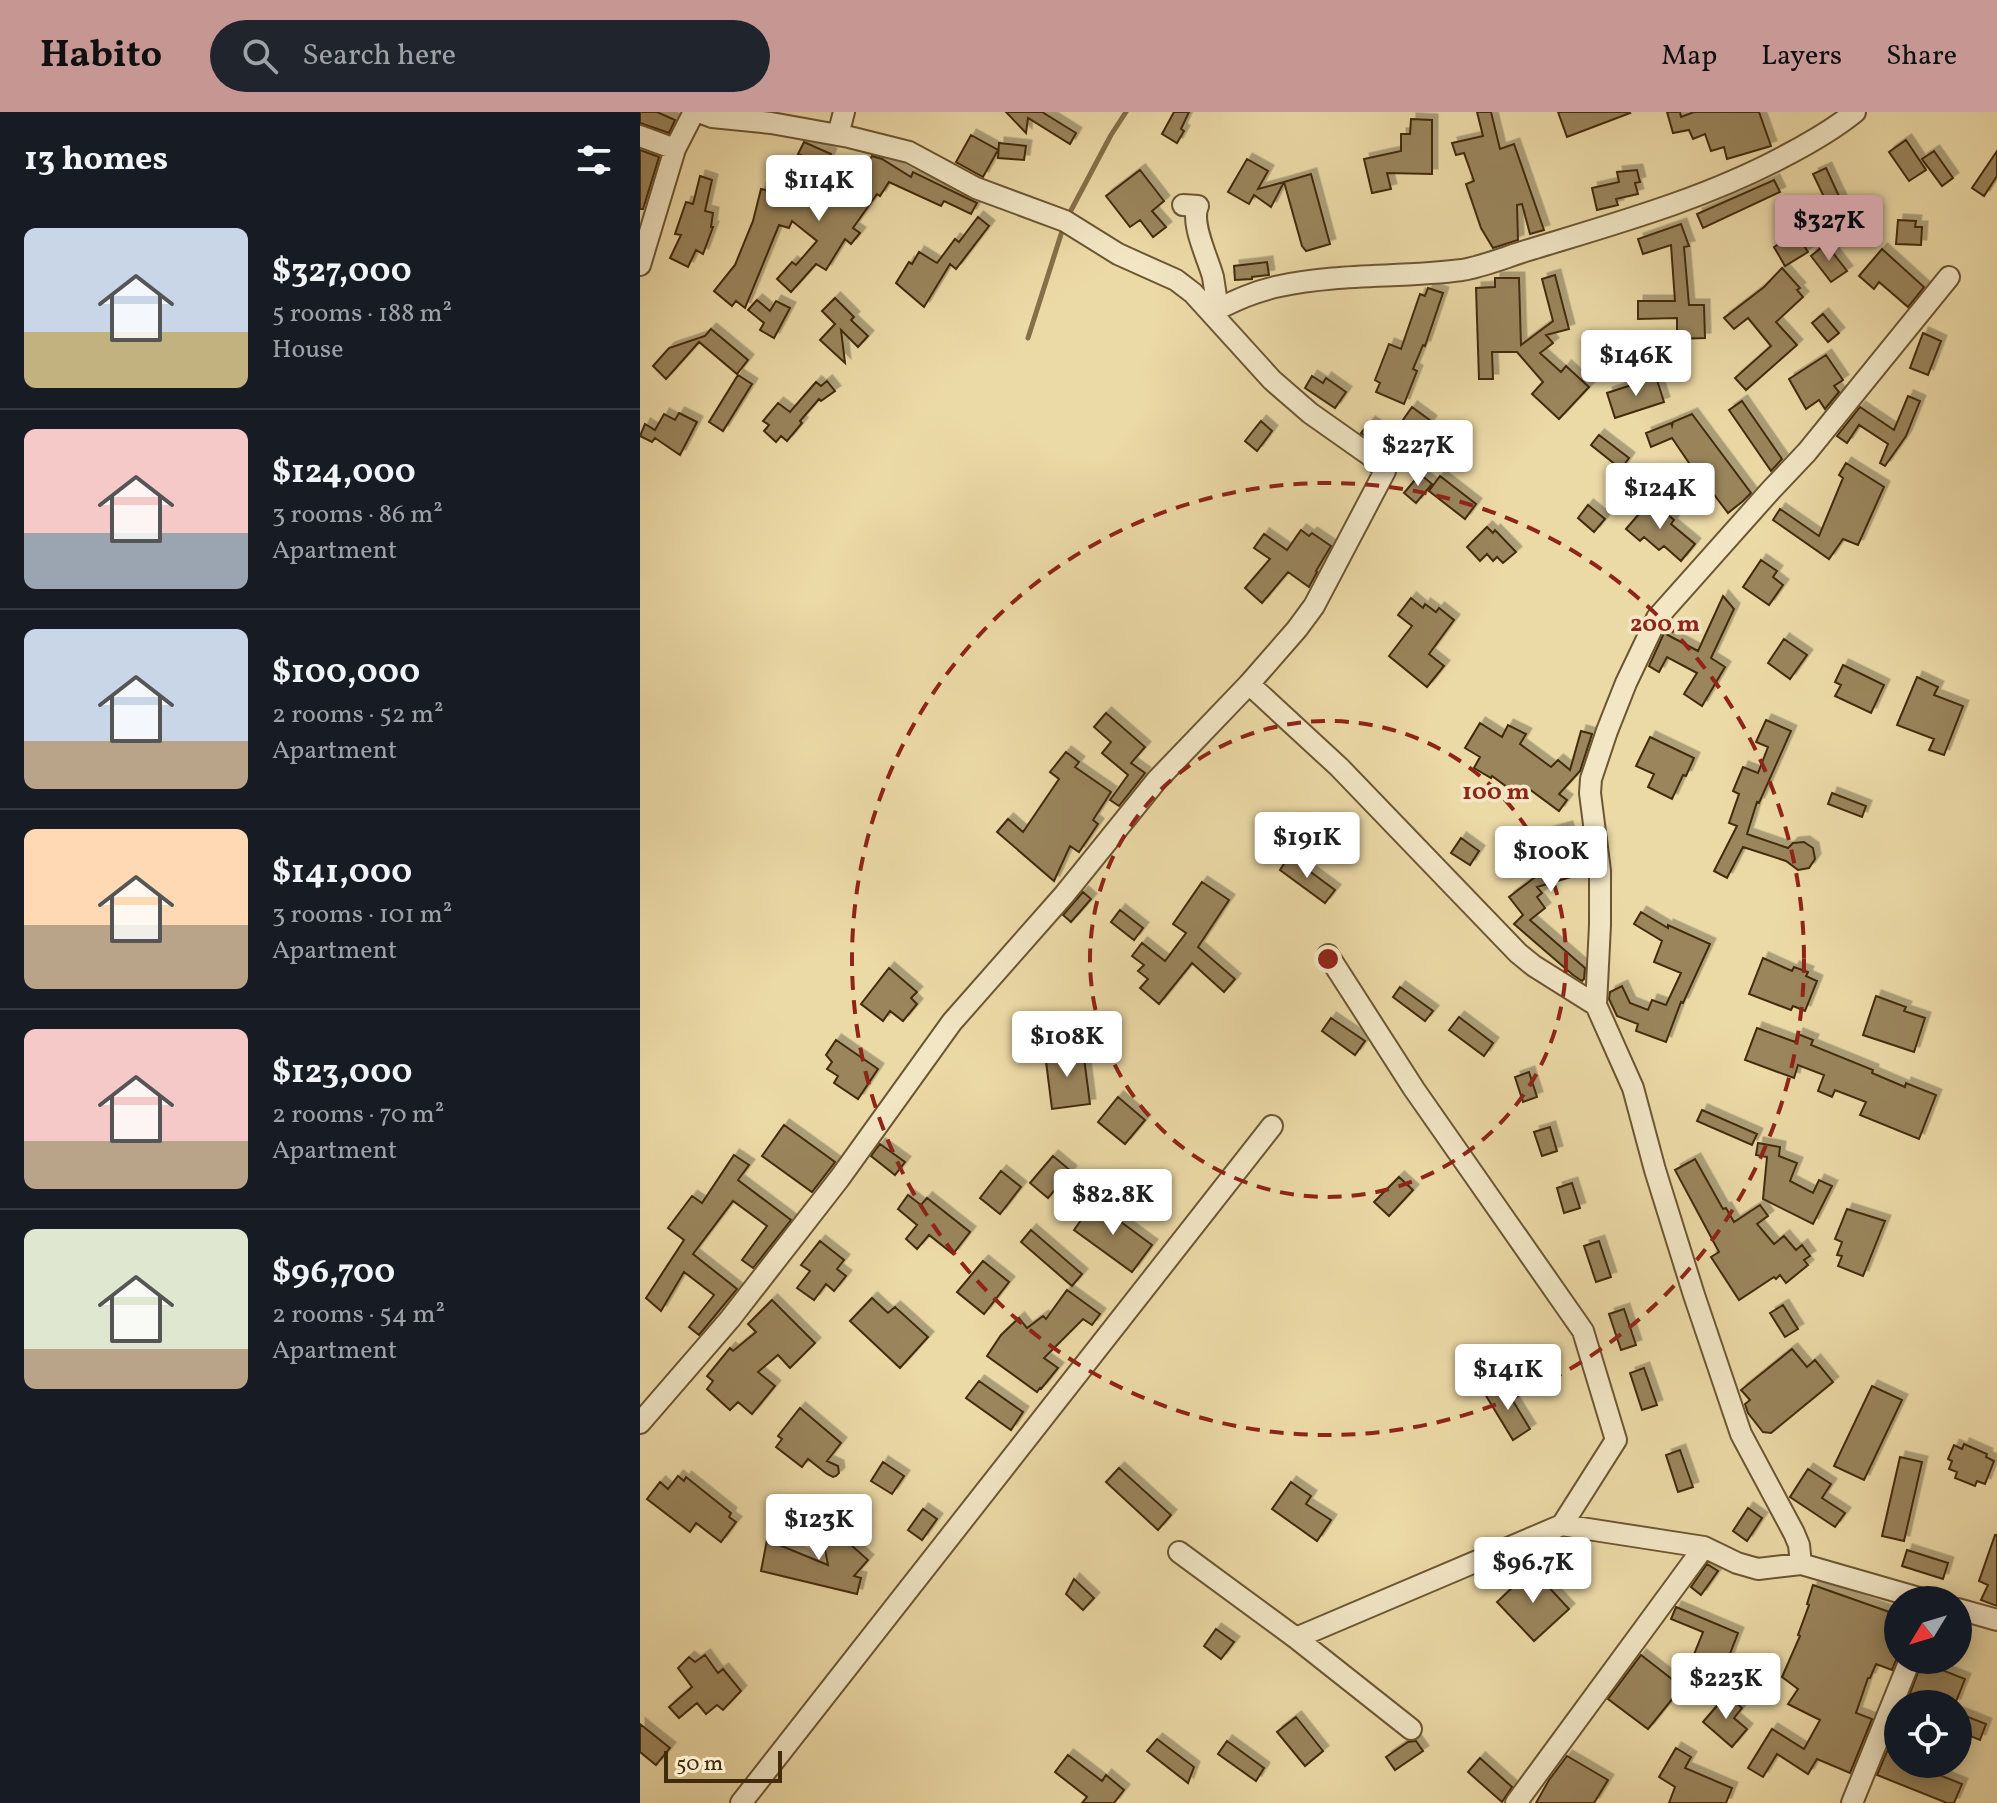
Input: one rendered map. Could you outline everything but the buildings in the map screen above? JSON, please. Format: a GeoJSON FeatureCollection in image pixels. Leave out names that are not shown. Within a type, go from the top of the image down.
{"type":"FeatureCollection","features":[{"type":"Feature","properties":{"kind":"street"},"geometry":{"type":"LineString","coordinates":[[640,265],[675,149],[697,112],[712,117],[771,123],[870,141],[909,152],[976,188],[1065,221],[1118,254],[1176,280],[1210,310],[1272,380],[1310,413],[1371,456],[1385,471],[1314,606],[1297,629],[1156,781],[1064,895],[952,1022],[839,1179],[730,1319],[640,1423]]}},
{"type":"Feature","properties":{"kind":"street"},"geometry":{"type":"LineString","coordinates":[[838,135],[844,112]]}},
{"type":"Feature","properties":{"kind":"street"},"geometry":{"type":"LineString","coordinates":[[1210,310],[1281,285],[1465,269],[1590,233],[1746,177],[1808,144],[1855,112]]}},
{"type":"Feature","properties":{"kind":"street"},"geometry":{"type":"LineString","coordinates":[[640,136],[675,149]]}},
{"type":"Feature","properties":{"kind":"street"},"geometry":{"type":"LineString","coordinates":[[1183,205],[1198,206],[1195,213],[1216,297],[1210,310]]}},
{"type":"Feature","properties":{"kind":"street"},"geometry":{"type":"LineString","coordinates":[[1801,1564],[1794,1533],[1741,1434],[1655,1170],[1633,1088],[1596,1005],[1600,871],[1591,779],[1626,683],[1657,618],[1807,452],[1949,277]]}},
{"type":"Feature","properties":{"kind":"street"},"geometry":{"type":"LineString","coordinates":[[1249,684],[1339,767],[1518,953],[1596,1005]]}},
{"type":"Feature","properties":{"kind":"street"},"geometry":{"type":"LineString","coordinates":[[1328,955],[1414,1089],[1583,1331],[1616,1440],[1562,1525]]}},
{"type":"Feature","properties":{"kind":"street"},"geometry":{"type":"LineString","coordinates":[[741,1803],[1272,1126]]}},
{"type":"Feature","properties":{"kind":"street"},"geometry":{"type":"LineString","coordinates":[[1296,1638],[1562,1525],[1704,1547],[1758,1569],[1801,1564],[1884,1588]]}},
{"type":"Feature","properties":{"kind":"street"},"geometry":{"type":"LineString","coordinates":[[1516,1803],[1704,1547]]}},
{"type":"Feature","properties":{"kind":"street"},"geometry":{"type":"LineString","coordinates":[[1179,1552],[1296,1638],[1411,1729]]}},
{"type":"Feature","properties":{"kind":"street"},"geometry":{"type":"LineString","coordinates":[[1972,1613],[1997,1620]]}},
{"type":"Feature","properties":{"kind":"street"},"geometry":{"type":"LineString","coordinates":[[1852,1803],[1904,1674]]}},
{"type":"Feature","properties":{"kind":"waterway"},"geometry":{"type":"LineString","coordinates":[[1068,216],[1126,112]]}},
{"type":"Feature","properties":{"kind":"waterway"},"geometry":{"type":"LineString","coordinates":[[1028,338],[1064,225]]}}]}
